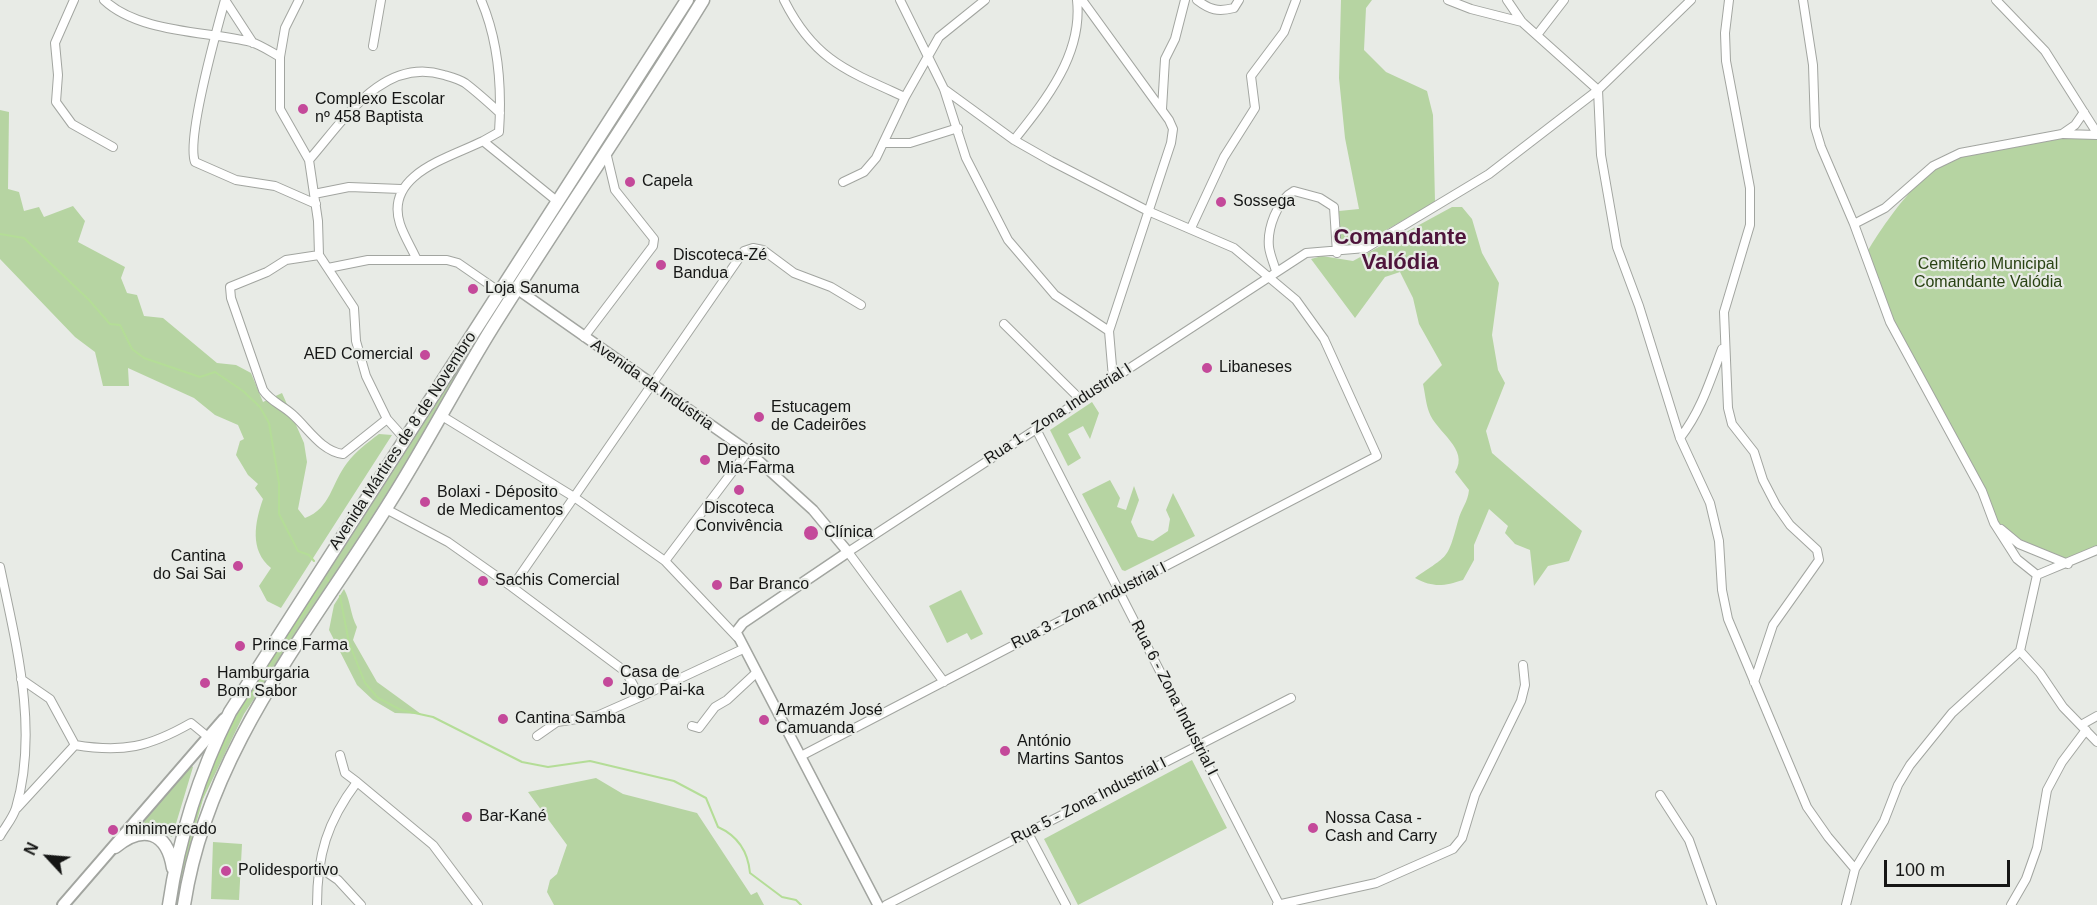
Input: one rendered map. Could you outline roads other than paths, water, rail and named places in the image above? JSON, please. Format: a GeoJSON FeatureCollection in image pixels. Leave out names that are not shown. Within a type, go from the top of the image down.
{"type":"FeatureCollection","features":[{"type":"Feature","properties":{"kind":"main road","name":"Avenida Mártires de 8 de Novembro"},"geometry":{"type":"LineString","coordinates":[[170,905],[174,873],[195,791],[230,712],[687,0]]}},
{"type":"Feature","properties":{"kind":"main road","name":"Avenida Mártires de 8 de Novembro"},"geometry":{"type":"LineString","coordinates":[[184,905],[199,834],[224,769],[264,697],[386,509],[517,289],[704,0]]}},
{"type":"Feature","properties":{"kind":"main road"},"geometry":{"type":"LineString","coordinates":[[63,905],[230,712]]}},
{"type":"Feature","properties":{"kind":"main road"},"geometry":{"type":"LineString","coordinates":[[115,847],[135,833],[149,833],[167,848],[174,873]]}},
{"type":"Feature","properties":{"kind":"street"},"geometry":{"type":"LineString","coordinates":[[74,0],[55,43],[58,75],[56,102],[72,124],[113,147]]}},
{"type":"Feature","properties":{"kind":"street"},"geometry":{"type":"LineString","coordinates":[[104,0],[128,16],[214,37],[253,42],[280,57]]}},
{"type":"Feature","properties":{"kind":"street"},"geometry":{"type":"LineString","coordinates":[[225,0],[214,37],[197,124],[195,162],[236,180],[275,186],[316,204]]}},
{"type":"Feature","properties":{"kind":"street"},"geometry":{"type":"LineString","coordinates":[[225,0],[253,42]]}},
{"type":"Feature","properties":{"kind":"street"},"geometry":{"type":"LineString","coordinates":[[299,0],[285,28],[280,57],[280,110],[309,160],[315,194],[319,255],[354,308],[356,341],[366,376],[387,419],[404,438]]}},
{"type":"Feature","properties":{"kind":"street"},"geometry":{"type":"LineString","coordinates":[[373,46],[381,0]]}},
{"type":"Feature","properties":{"kind":"street"},"geometry":{"type":"LineString","coordinates":[[416,258],[399,223],[398,202],[401,189],[406,181],[499,132],[496,49],[481,0]]}},
{"type":"Feature","properties":{"kind":"street"},"geometry":{"type":"LineString","coordinates":[[784,0],[810,43],[826,57],[854,74],[905,97]]}},
{"type":"Feature","properties":{"kind":"street"},"geometry":{"type":"LineString","coordinates":[[900,0],[944,89],[966,158],[1008,240],[1055,295],[1109,332]]}},
{"type":"Feature","properties":{"kind":"street"},"geometry":{"type":"LineString","coordinates":[[843,182],[871,166],[905,97],[939,37],[985,0]]}},
{"type":"Feature","properties":{"kind":"street"},"geometry":{"type":"LineString","coordinates":[[1014,140],[1041,105],[1063,70],[1079,22],[1077,0]]}},
{"type":"Feature","properties":{"kind":"street"},"geometry":{"type":"LineString","coordinates":[[1082,0],[1173,129],[1171,142],[1109,332],[1113,378]]}},
{"type":"Feature","properties":{"kind":"street"},"geometry":{"type":"LineString","coordinates":[[1161,110],[1166,59],[1175,39],[1185,0]]}},
{"type":"Feature","properties":{"kind":"street"},"geometry":{"type":"LineString","coordinates":[[1197,0],[1209,9],[1223,11],[1234,8],[1239,0]]}},
{"type":"Feature","properties":{"kind":"street"},"geometry":{"type":"LineString","coordinates":[[1191,228],[1224,157],[1255,108],[1251,76],[1284,32],[1296,0]]}},
{"type":"Feature","properties":{"kind":"street"},"geometry":{"type":"LineString","coordinates":[[1448,0],[1471,9],[1522,21]]}},
{"type":"Feature","properties":{"kind":"street"},"geometry":{"type":"LineString","coordinates":[[1507,0],[1522,21],[1598,90],[1601,154],[1617,247],[1639,306],[1680,438],[1710,503],[1719,541],[1722,590],[1728,619],[1808,807],[1828,837],[1855,869]]}},
{"type":"Feature","properties":{"kind":"street"},"geometry":{"type":"LineString","coordinates":[[1537,35],[1564,0]]}},
{"type":"Feature","properties":{"kind":"street","name":"Rua 1 - Zona Industrial I"},"geometry":{"type":"LineString","coordinates":[[848,552],[1306,253],[1318,251],[1337,253],[1366,248],[1438,207],[1489,174],[1598,90],[1691,0]]}},
{"type":"Feature","properties":{"kind":"street"},"geometry":{"type":"LineString","coordinates":[[1729,0],[1725,33],[1726,61],[1750,188],[1750,225],[1743,256],[1727,295],[1723,345],[1725,381],[1732,424],[1754,452],[1763,480],[1776,505],[1790,525],[1817,550],[1819,560],[1773,625],[1754,683]]}},
{"type":"Feature","properties":{"kind":"street"},"geometry":{"type":"LineString","coordinates":[[1803,0],[1813,65],[1815,127],[1890,322],[1982,491],[1994,523],[2017,559],[2037,575]]}},
{"type":"Feature","properties":{"kind":"street"},"geometry":{"type":"LineString","coordinates":[[1996,0],[2045,51],[2097,134]]}},
{"type":"Feature","properties":{"kind":"street"},"geometry":{"type":"LineString","coordinates":[[309,160],[375,87],[394,76],[427,70],[464,82],[500,113]]}},
{"type":"Feature","properties":{"kind":"street"},"geometry":{"type":"LineString","coordinates":[[944,89],[1014,140],[1148,211],[1234,248],[1268,277]]}},
{"type":"Feature","properties":{"kind":"street"},"geometry":{"type":"LineString","coordinates":[[2062,134],[2075,125],[2084,112]]}},
{"type":"Feature","properties":{"kind":"street"},"geometry":{"type":"LineString","coordinates":[[884,143],[910,143],[958,128]]}},
{"type":"Feature","properties":{"kind":"street"},"geometry":{"type":"LineString","coordinates":[[1854,224],[1885,208],[1933,166],[1960,153],[2062,134],[2097,134]]}},
{"type":"Feature","properties":{"kind":"street"},"geometry":{"type":"LineString","coordinates":[[483,141],[558,202]]}},
{"type":"Feature","properties":{"kind":"street"},"geometry":{"type":"LineString","coordinates":[[584,337],[653,246],[654,239],[615,190],[606,152]]}},
{"type":"Feature","properties":{"kind":"street"},"geometry":{"type":"LineString","coordinates":[[315,194],[349,187],[401,189]]}},
{"type":"Feature","properties":{"kind":"street"},"geometry":{"type":"LineString","coordinates":[[1276,271],[1269,248],[1271,226],[1288,195],[1294,192],[1320,198],[1334,207],[1337,253]]}},
{"type":"Feature","properties":{"kind":"street"},"geometry":{"type":"LineString","coordinates":[[512,587],[744,251],[753,248],[763,250],[794,273],[831,287],[861,304]]}},
{"type":"Feature","properties":{"kind":"street"},"geometry":{"type":"LineString","coordinates":[[319,255],[286,260],[267,272],[230,287],[231,298],[263,390],[267,397],[292,414],[323,446],[335,453],[343,454],[387,419]]}},
{"type":"Feature","properties":{"kind":"street"},"geometry":{"type":"LineString","coordinates":[[328,268],[368,260],[416,258],[458,263],[500,292]]}},
{"type":"Feature","properties":{"kind":"street","name":"Rua 3 - Zona Industrial I"},"geometry":{"type":"LineString","coordinates":[[801,756],[1377,456],[1324,339],[1296,300],[1268,277]]}},
{"type":"Feature","properties":{"kind":"street","name":"Avenida da Indústria"},"geometry":{"type":"LineString","coordinates":[[517,289],[748,451],[813,510],[848,552]]}},
{"type":"Feature","properties":{"kind":"street"},"geometry":{"type":"LineString","coordinates":[[1004,324],[1081,400]]}},
{"type":"Feature","properties":{"kind":"street"},"geometry":{"type":"LineString","coordinates":[[1680,438],[1694,420],[1702,404],[1723,345]]}},
{"type":"Feature","properties":{"kind":"street"},"geometry":{"type":"LineString","coordinates":[[442,416],[574,497],[665,561],[737,637],[878,905]]}},
{"type":"Feature","properties":{"kind":"street","name":"Rua 6 - Zona Industrial I"},"geometry":{"type":"LineString","coordinates":[[1036,429],[1278,904]]}},
{"type":"Feature","properties":{"kind":"street"},"geometry":{"type":"LineString","coordinates":[[665,561],[748,451]]}},
{"type":"Feature","properties":{"kind":"street"},"geometry":{"type":"LineString","coordinates":[[386,509],[448,542],[512,587],[626,672],[640,698]]}},
{"type":"Feature","properties":{"kind":"street"},"geometry":{"type":"LineString","coordinates":[[1994,523],[2019,544],[2068,564]]}},
{"type":"Feature","properties":{"kind":"street"},"geometry":{"type":"LineString","coordinates":[[2037,575],[2097,550]]}},
{"type":"Feature","properties":{"kind":"street"},"geometry":{"type":"LineString","coordinates":[[737,637],[738,627],[743,622],[848,552],[944,682]]}},
{"type":"Feature","properties":{"kind":"street"},"geometry":{"type":"LineString","coordinates":[[0,567],[21,679],[27,746],[15,811]]}},
{"type":"Feature","properties":{"kind":"street"},"geometry":{"type":"LineString","coordinates":[[1846,905],[1855,869],[1884,821],[1898,785],[1926,742],[1983,682],[2020,651],[2037,575]]}},
{"type":"Feature","properties":{"kind":"street"},"geometry":{"type":"LineString","coordinates":[[537,736],[557,722],[597,716],[743,649]]}},
{"type":"Feature","properties":{"kind":"street"},"geometry":{"type":"LineString","coordinates":[[2020,651],[2040,673],[2063,707],[2097,742]]}},
{"type":"Feature","properties":{"kind":"street"},"geometry":{"type":"LineString","coordinates":[[1278,904],[1376,883],[1454,849],[1462,838],[1475,795],[1521,701],[1524,685],[1523,665]]}},
{"type":"Feature","properties":{"kind":"street"},"geometry":{"type":"LineString","coordinates":[[692,726],[699,728],[715,707],[727,700],[756,673]]}},
{"type":"Feature","properties":{"kind":"street"},"geometry":{"type":"LineString","coordinates":[[21,679],[50,699],[75,745]]}},
{"type":"Feature","properties":{"kind":"street","name":"Rua 5 - Zona Industrial I"},"geometry":{"type":"LineString","coordinates":[[886,905],[1291,698]]}},
{"type":"Feature","properties":{"kind":"street"},"geometry":{"type":"LineString","coordinates":[[2011,905],[2026,879],[2037,848],[2047,790],[2084,727],[2097,716]]}},
{"type":"Feature","properties":{"kind":"street"},"geometry":{"type":"LineString","coordinates":[[75,745],[111,750],[142,747],[191,723],[208,737]]}},
{"type":"Feature","properties":{"kind":"street"},"geometry":{"type":"LineString","coordinates":[[0,836],[15,811],[75,745]]}},
{"type":"Feature","properties":{"kind":"street"},"geometry":{"type":"LineString","coordinates":[[340,755],[345,773],[433,845],[478,905]]}},
{"type":"Feature","properties":{"kind":"street"},"geometry":{"type":"LineString","coordinates":[[317,905],[319,867],[333,816],[357,782]]}},
{"type":"Feature","properties":{"kind":"street"},"geometry":{"type":"LineString","coordinates":[[1660,795],[1689,840],[1712,905]]}},
{"type":"Feature","properties":{"kind":"street"},"geometry":{"type":"LineString","coordinates":[[1028,832],[1066,905]]}},
{"type":"Feature","properties":{"kind":"street"},"geometry":{"type":"LineString","coordinates":[[319,867],[338,880],[361,905]]}},
{"type":"Feature","properties":{"kind":"waterway"},"geometry":{"type":"LineString","coordinates":[[0,234],[24,238],[89,300],[110,324],[120,325],[132,349],[144,358],[200,377],[215,372],[243,391],[260,407],[269,423],[279,483],[279,514],[298,551],[309,555],[314,561]]}},
{"type":"Feature","properties":{"kind":"waterway"},"geometry":{"type":"LineString","coordinates":[[323,574],[330,583]]}},
{"type":"Feature","properties":{"kind":"waterway"},"geometry":{"type":"LineString","coordinates":[[179,885],[201,801],[226,740],[254,688],[315,595],[320,582]]}},
{"type":"Feature","properties":{"kind":"waterway"},"geometry":{"type":"LineString","coordinates":[[340,596],[349,643],[365,683],[378,698],[401,710],[433,717],[522,762],[548,767],[590,761],[674,781],[706,798],[718,827],[741,845],[750,873],[782,897],[796,900],[801,905]]}},
{"type":"Feature","properties":{"kind":"place","name":"Complexo Escolar nº 458 Baptista"},"geometry":{"type":"Point","coordinates":[303,109]}},
{"type":"Feature","properties":{"kind":"place","name":"Capela"},"geometry":{"type":"Point","coordinates":[630,182]}},
{"type":"Feature","properties":{"kind":"place","name":"Sossega"},"geometry":{"type":"Point","coordinates":[1221,202]}},
{"type":"Feature","properties":{"kind":"place","name":"Discoteca-Zé Bandua"},"geometry":{"type":"Point","coordinates":[661,265]}},
{"type":"Feature","properties":{"kind":"place","name":"Loja Sanuma"},"geometry":{"type":"Point","coordinates":[473,289]}},
{"type":"Feature","properties":{"kind":"place","name":"AED Comercial"},"geometry":{"type":"Point","coordinates":[425,355]}},
{"type":"Feature","properties":{"kind":"place","name":"Libaneses"},"geometry":{"type":"Point","coordinates":[1207,368]}},
{"type":"Feature","properties":{"kind":"place","name":"Estucagem de Cadeirões"},"geometry":{"type":"Point","coordinates":[759,417]}},
{"type":"Feature","properties":{"kind":"place","name":"Depósito Mia-Farma"},"geometry":{"type":"Point","coordinates":[705,460]}},
{"type":"Feature","properties":{"kind":"place","name":"Discoteca Convivência"},"geometry":{"type":"Point","coordinates":[739,490]}},
{"type":"Feature","properties":{"kind":"place","name":"Bolaxi - Déposito de Medicamentos"},"geometry":{"type":"Point","coordinates":[425,502]}},
{"type":"Feature","properties":{"kind":"place","name":"Clínica"},"geometry":{"type":"Point","coordinates":[811,533]}},
{"type":"Feature","properties":{"kind":"place","name":"Cantina do Sai Sai"},"geometry":{"type":"Point","coordinates":[238,566]}},
{"type":"Feature","properties":{"kind":"place","name":"Sachis Comercial"},"geometry":{"type":"Point","coordinates":[483,581]}},
{"type":"Feature","properties":{"kind":"place","name":"Bar Branco"},"geometry":{"type":"Point","coordinates":[717,585]}},
{"type":"Feature","properties":{"kind":"place","name":"Prince Farma"},"geometry":{"type":"Point","coordinates":[240,646]}},
{"type":"Feature","properties":{"kind":"place","name":"Casa de Jogo Pai-ka"},"geometry":{"type":"Point","coordinates":[608,682]}},
{"type":"Feature","properties":{"kind":"place","name":"Hamburgaria Bom Sabor"},"geometry":{"type":"Point","coordinates":[205,683]}},
{"type":"Feature","properties":{"kind":"place","name":"Cantina Samba"},"geometry":{"type":"Point","coordinates":[503,719]}},
{"type":"Feature","properties":{"kind":"place","name":"Armazém José Camuanda"},"geometry":{"type":"Point","coordinates":[764,720]}},
{"type":"Feature","properties":{"kind":"place","name":"António Martins Santos"},"geometry":{"type":"Point","coordinates":[1005,751]}},
{"type":"Feature","properties":{"kind":"place","name":"Bar-Kané"},"geometry":{"type":"Point","coordinates":[467,817]}},
{"type":"Feature","properties":{"kind":"place","name":"Nossa Casa - Cash and Carry"},"geometry":{"type":"Point","coordinates":[1313,828]}},
{"type":"Feature","properties":{"kind":"place","name":"minimercado"},"geometry":{"type":"Point","coordinates":[113,830]}},
{"type":"Feature","properties":{"kind":"place","name":"Polidesportivo"},"geometry":{"type":"Point","coordinates":[226,871]}},
{"type":"Feature","properties":{"kind":"district","name":"Comandante Valódia"},"geometry":{"type":"Point","coordinates":[1400,250]}},
{"type":"Feature","properties":{"kind":"park label","name":"Cemitério Municipal Comandante Valódia"},"geometry":{"type":"Point","coordinates":[1988,274]}}]}
